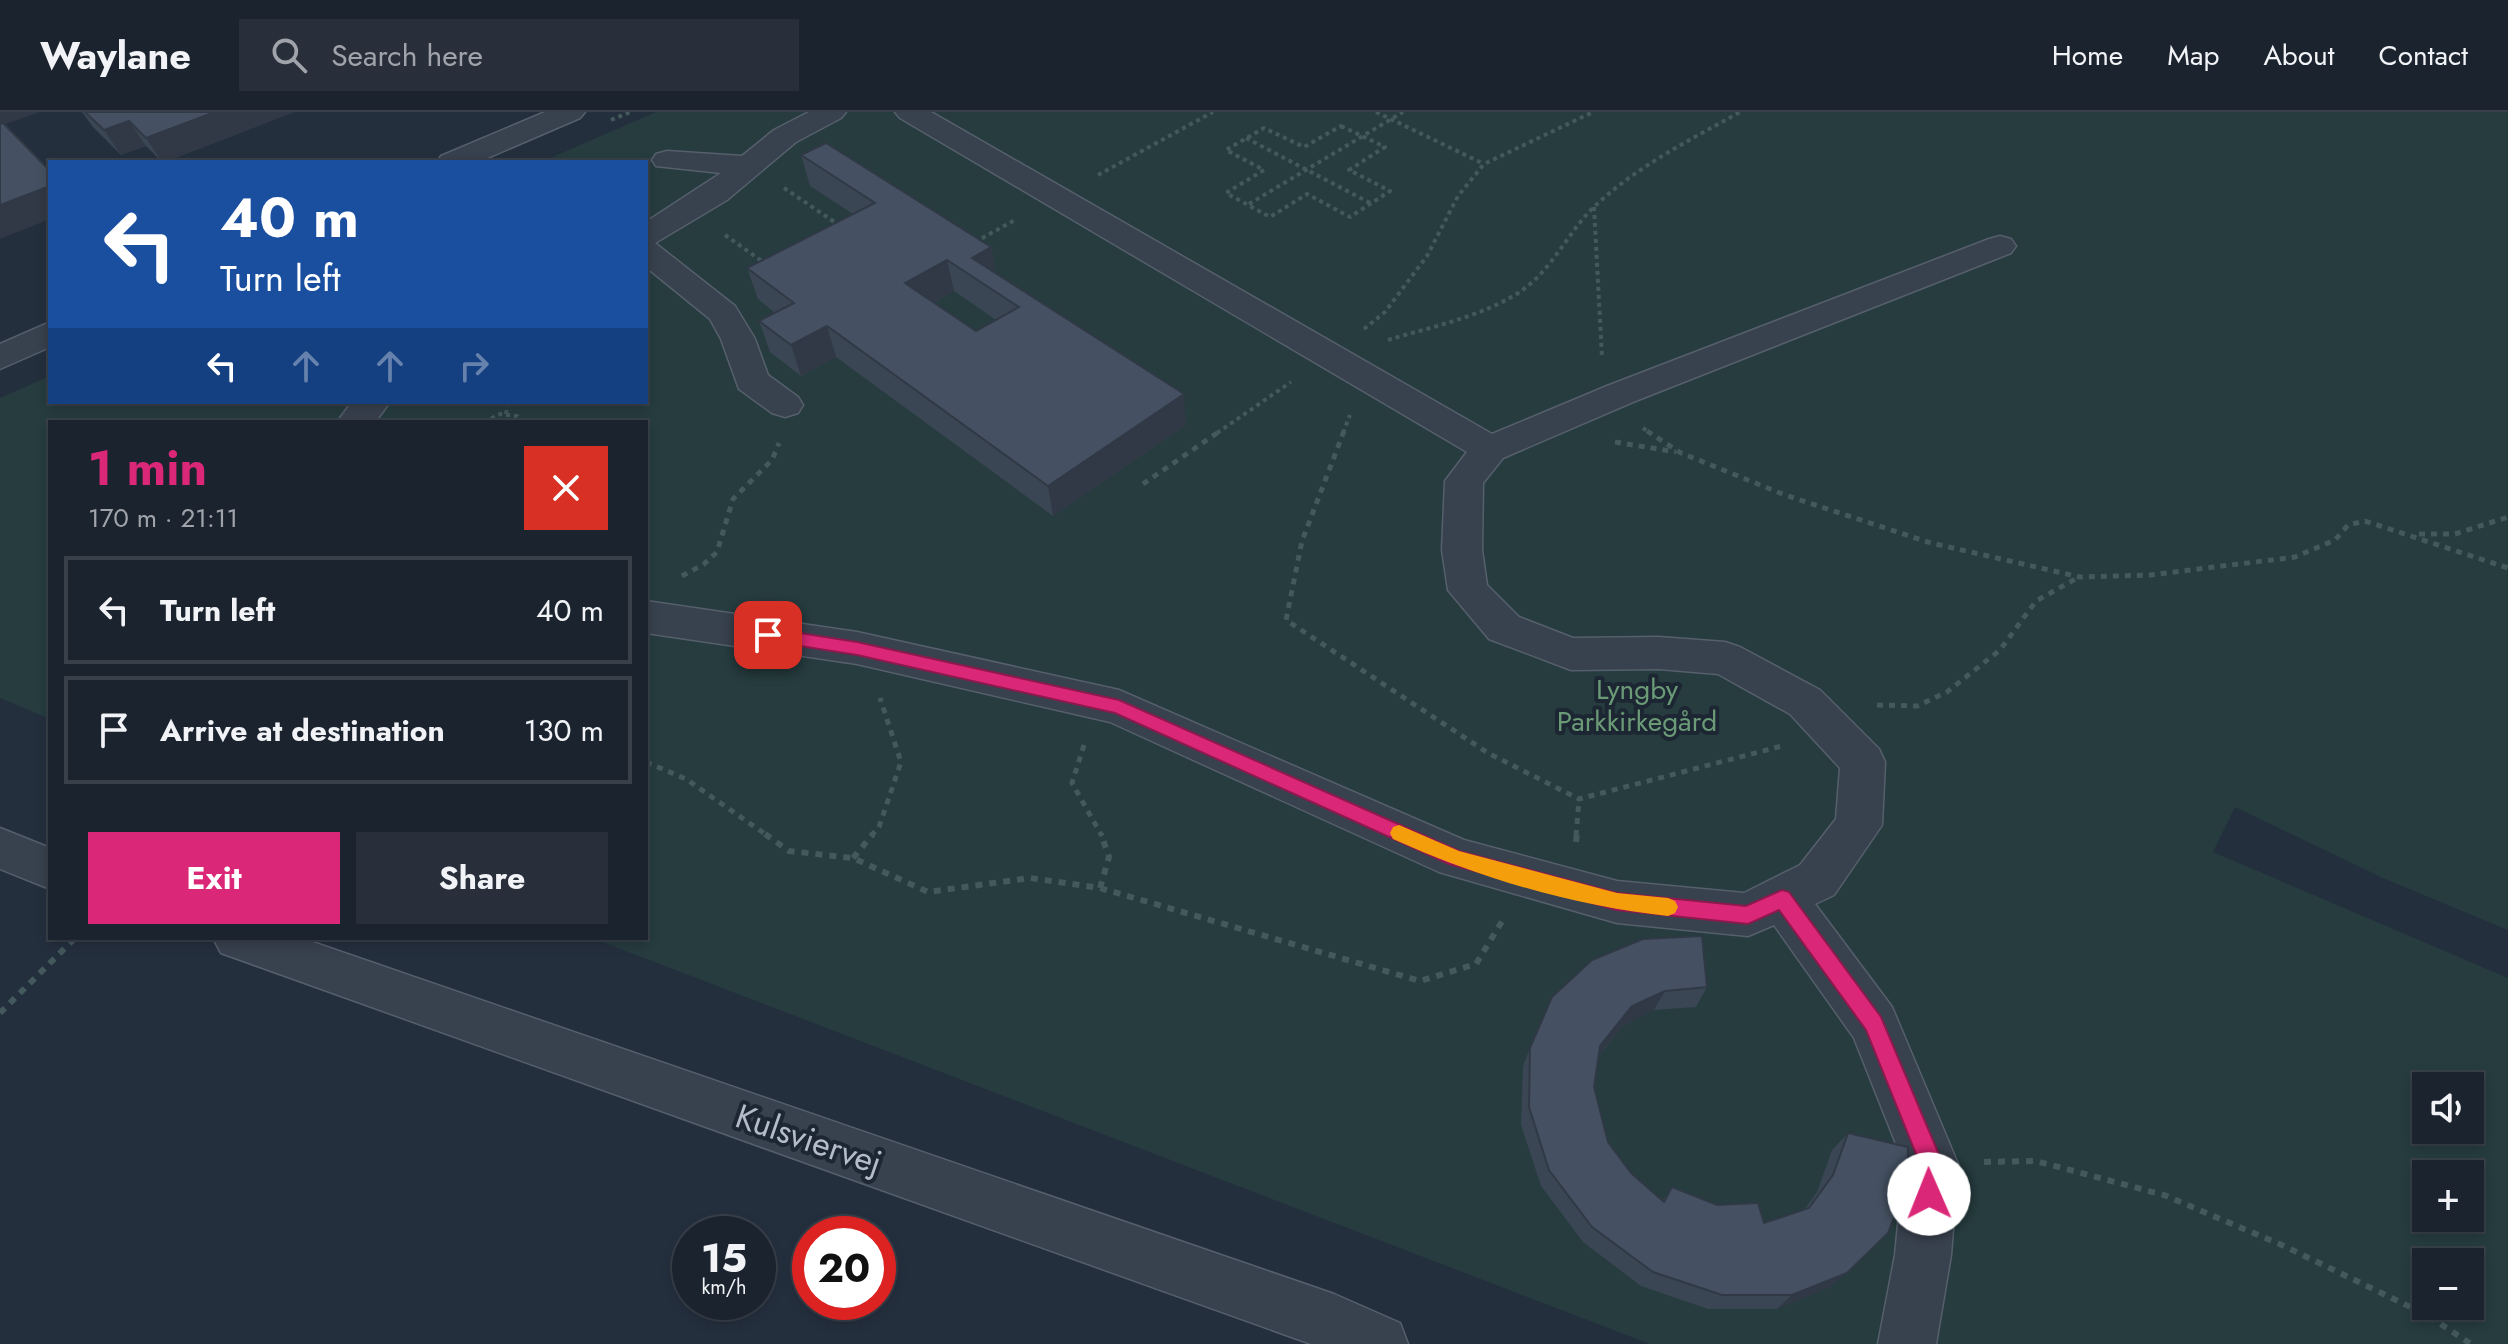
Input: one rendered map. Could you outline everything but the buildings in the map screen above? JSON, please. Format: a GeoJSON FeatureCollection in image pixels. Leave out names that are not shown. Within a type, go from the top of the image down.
{"type":"FeatureCollection","features":[{"type":"Feature","properties":{"kind":"street"},"geometry":{"type":"LineString","coordinates":[[457,160],[570,112]]}},
{"type":"Feature","properties":{"kind":"street"},"geometry":{"type":"LineString","coordinates":[[648,235],[716,193],[785,136],[831,112]]}},
{"type":"Feature","properties":{"kind":"street"},"geometry":{"type":"LineString","coordinates":[[910,112],[1490,449]]}},
{"type":"Feature","properties":{"kind":"street"},"geometry":{"type":"LineString","coordinates":[[667,160],[750,166]]}},
{"type":"Feature","properties":{"kind":"street"},"geometry":{"type":"LineString","coordinates":[[648,617],[891,656],[1097,702],[1133,713],[1456,858],[1617,902],[1748,915],[1817,880],[1859,825],[1863,762],[1805,702],[1725,658],[1659,653],[1571,654],[1504,628],[1468,590],[1462,550],[1464,481],[1490,449],[1620,394],[2000,246]]}},
{"type":"Feature","properties":{"kind":"street"},"geometry":{"type":"LineString","coordinates":[[648,253],[723,313],[738,339],[752,381],[785,405]]}},
{"type":"Feature","properties":{"kind":"street"},"geometry":{"type":"LineString","coordinates":[[0,350],[48,334]]}},
{"type":"Feature","properties":{"kind":"street"},"geometry":{"type":"LineString","coordinates":[[0,358],[48,334]]}},
{"type":"Feature","properties":{"kind":"street"},"geometry":{"type":"LineString","coordinates":[[357,420],[370,404]]}},
{"type":"Feature","properties":{"kind":"street"},"geometry":{"type":"LineString","coordinates":[[0,848],[48,868]]}},
{"type":"Feature","properties":{"kind":"street"},"geometry":{"type":"LineString","coordinates":[[1782,898],[1874,1024],[1931,1164],[1923,1255],[1907,1344]]}},
{"type":"Feature","properties":{"kind":"street","name":"Kulsviervej"},"geometry":{"type":"LineString","coordinates":[[244,940],[1319,1318],[1379,1344]]}},
{"type":"Feature","properties":{"kind":"path"},"geometry":{"type":"LineString","coordinates":[[974,242],[1213,112]]}},
{"type":"Feature","properties":{"kind":"path"},"geometry":{"type":"LineString","coordinates":[[1376,112],[1484,164]]}},
{"type":"Feature","properties":{"kind":"path"},"geometry":{"type":"LineString","coordinates":[[1248,205],[1403,112]]}},
{"type":"Feature","properties":{"kind":"path"},"geometry":{"type":"LineString","coordinates":[[1143,484],[1329,356],[1385,312],[1427,256],[1458,196],[1484,164],[1593,112]]}},
{"type":"Feature","properties":{"kind":"path"},"geometry":{"type":"LineString","coordinates":[[1329,356],[1461,319],[1515,295],[1543,274],[1594,207],[1643,166],[1740,112]]}},
{"type":"Feature","properties":{"kind":"path"},"geometry":{"type":"LineString","coordinates":[[1341,126],[1362,136],[1385,147],[1349,170],[1390,191],[1350,217],[1307,194],[1270,217],[1226,193],[1264,170],[1226,150],[1264,128],[1304,147],[1341,126]]}},
{"type":"Feature","properties":{"kind":"path"},"geometry":{"type":"LineString","coordinates":[[1246,138],[1371,203]]}},
{"type":"Feature","properties":{"kind":"path"},"geometry":{"type":"LineString","coordinates":[[750,166],[842,227]]}},
{"type":"Feature","properties":{"kind":"path"},"geometry":{"type":"LineString","coordinates":[[1594,207],[1600,352],[1620,394],[1644,429],[1681,453],[1785,495],[1931,543],[2080,577],[2151,575],[2295,557],[2335,540],[2348,525],[2365,521],[2508,568]]}},
{"type":"Feature","properties":{"kind":"path"},"geometry":{"type":"LineString","coordinates":[[689,210],[769,267]]}},
{"type":"Feature","properties":{"kind":"path"},"geometry":{"type":"LineString","coordinates":[[506,414],[508,404]]}},
{"type":"Feature","properties":{"kind":"path"},"geometry":{"type":"LineString","coordinates":[[648,617],[669,583],[705,564],[720,547],[723,520],[734,497],[755,480],[777,452],[785,405]]}},
{"type":"Feature","properties":{"kind":"path"},"geometry":{"type":"LineString","coordinates":[[490,420],[506,414],[517,416],[520,420]]}},
{"type":"Feature","properties":{"kind":"path"},"geometry":{"type":"LineString","coordinates":[[2414,535],[2455,534],[2508,517]]}},
{"type":"Feature","properties":{"kind":"path"},"geometry":{"type":"LineString","coordinates":[[1805,702],[1917,706],[1927,702],[1947,692],[2000,650],[2036,601],[2080,577]]}},
{"type":"Feature","properties":{"kind":"path"},"geometry":{"type":"LineString","coordinates":[[853,858],[879,827],[901,762],[877,691],[891,656]]}},
{"type":"Feature","properties":{"kind":"path"},"geometry":{"type":"LineString","coordinates":[[1097,702],[1072,783],[1099,829],[1109,857],[1100,888]]}},
{"type":"Feature","properties":{"kind":"path"},"geometry":{"type":"LineString","coordinates":[[648,763],[686,779],[789,851],[853,858],[928,892],[1030,878],[1100,888],[1420,981],[1476,964],[1530,878]]}},
{"type":"Feature","properties":{"kind":"path"},"geometry":{"type":"LineString","coordinates":[[0,1013],[73,940]]}},
{"type":"Feature","properties":{"kind":"path"},"geometry":{"type":"LineString","coordinates":[[1931,1164],[2036,1161],[2164,1195],[2284,1246],[2427,1315],[2471,1344]]}},
{"type":"Feature","properties":{"kind":"green space","name":"Lyngby Parkkirkegård"},"geometry":{"type":"Polygon","coordinates":[[[656,112],[2508,112],[2508,930],[2385,879],[2235,807],[2213,852],[2508,978],[2508,1344],[1650,1344],[597,940],[648,940],[648,420],[48,420],[48,718],[0,698],[0,398],[48,377],[48,404],[648,404],[648,160],[546,160],[656,112]]]}},
{"type":"Feature","properties":{"kind":"slow traffic"},"geometry":{"type":"LineString","coordinates":[[1399,833],[1456,858],[1617,902],[1668,907]]}},
{"type":"Feature","properties":{"kind":"route"},"geometry":{"type":"LineString","coordinates":[[768,635],[857,648],[1119,707],[1456,858],[1617,902],[1748,915],[1782,898],[1874,1024],[1931,1164],[1929,1194]]}}]}
